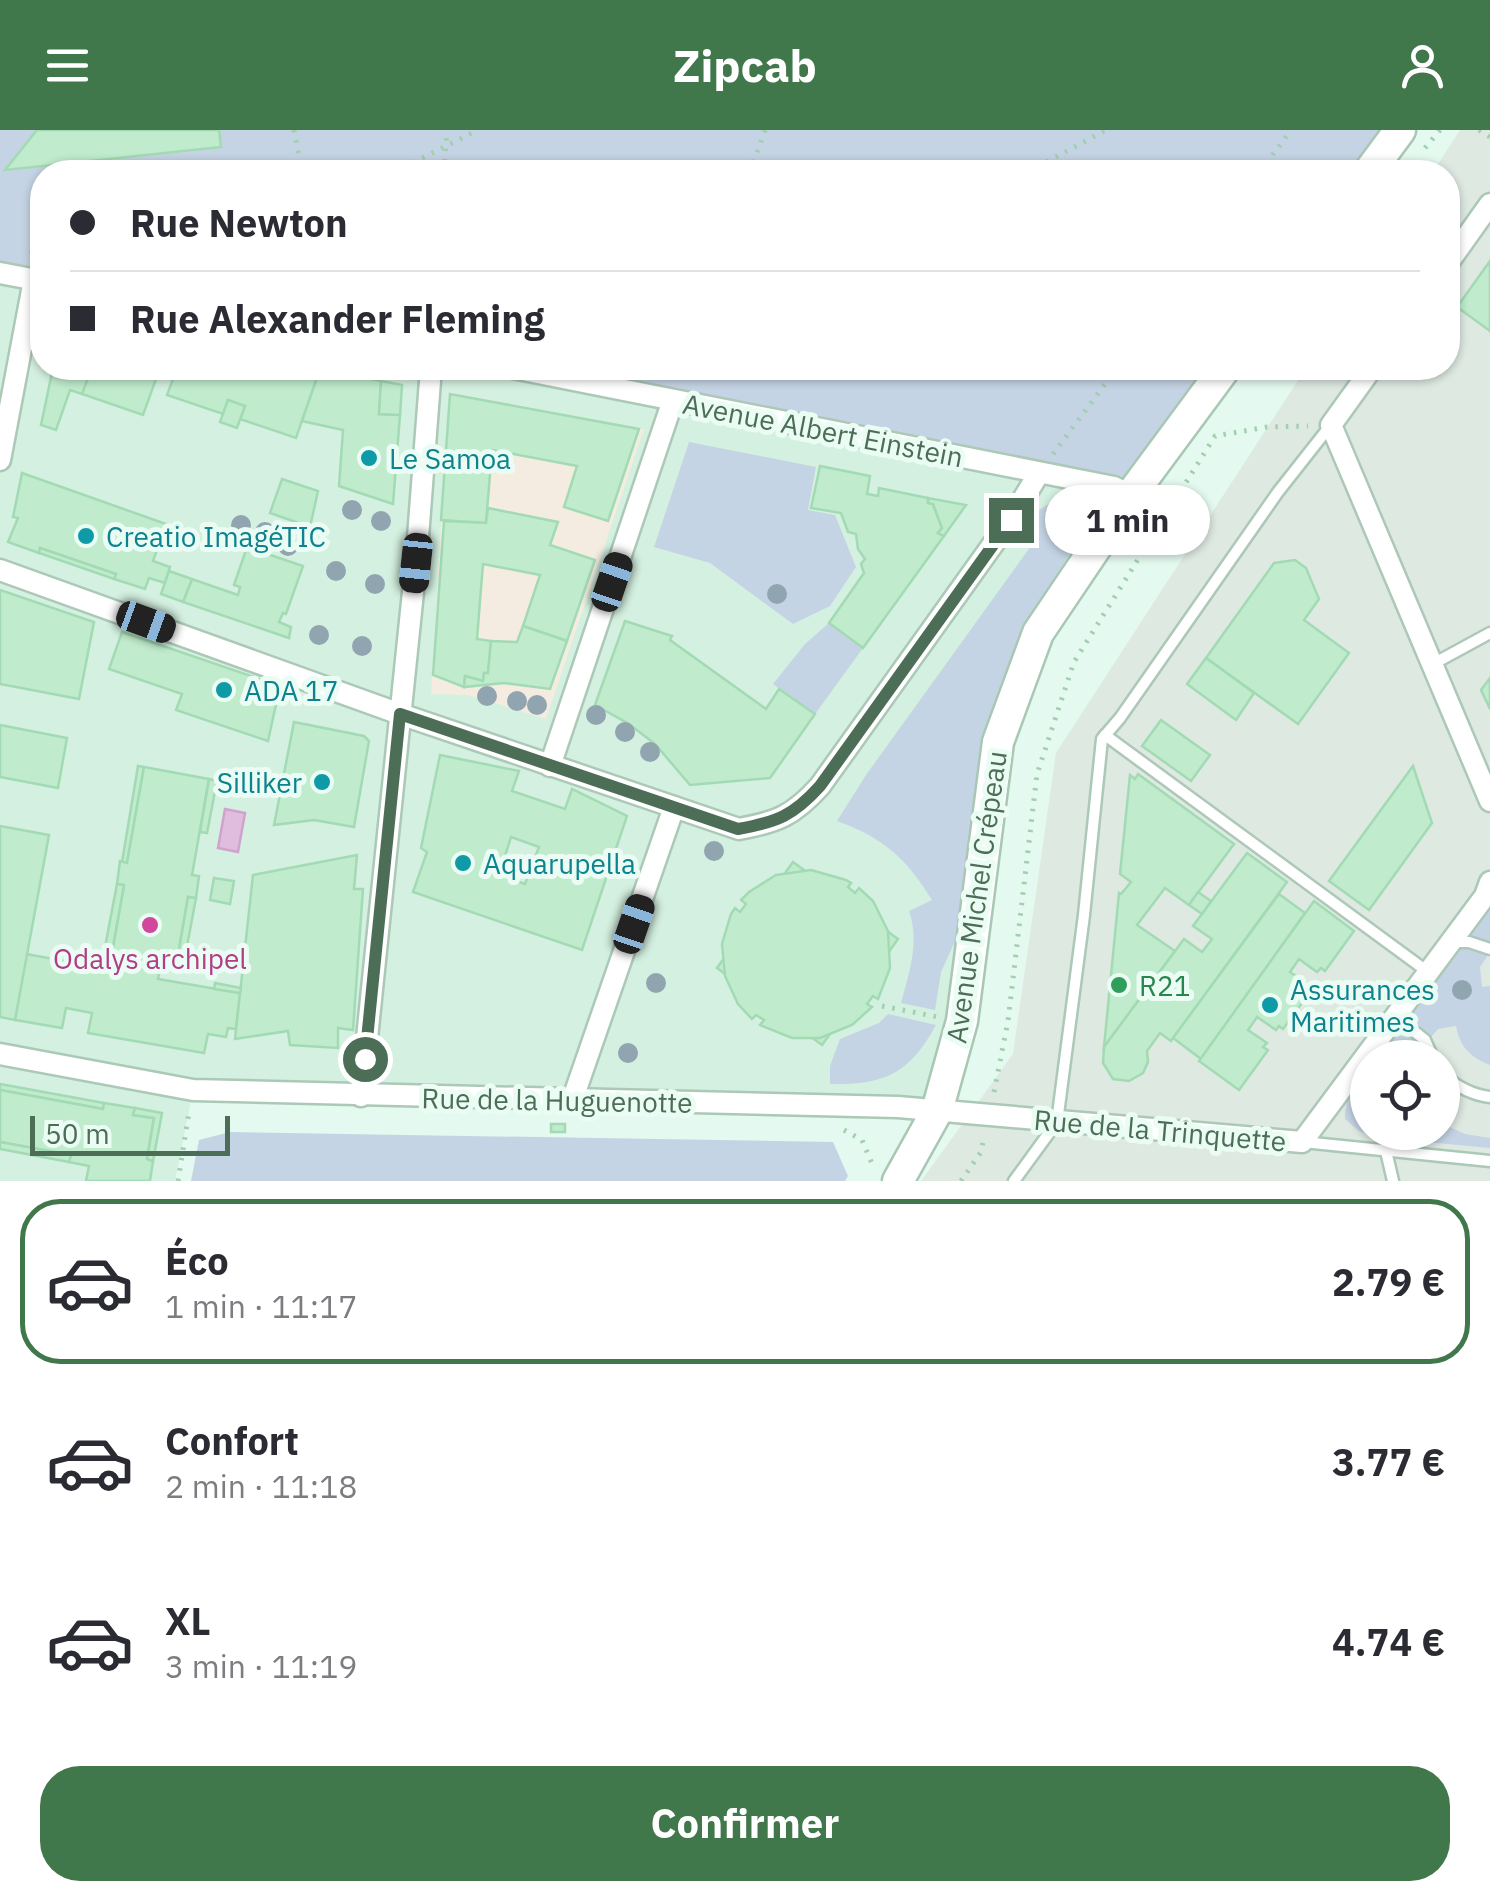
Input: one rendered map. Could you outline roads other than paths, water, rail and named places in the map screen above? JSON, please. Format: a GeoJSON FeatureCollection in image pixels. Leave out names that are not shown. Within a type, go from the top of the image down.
{"type":"FeatureCollection","features":[{"type":"Feature","properties":{"kind":"street"},"geometry":{"type":"LineString","coordinates":[[1378,160],[1400,130]]}},
{"type":"Feature","properties":{"kind":"street"},"geometry":{"type":"LineString","coordinates":[[1460,246],[1490,204]]}},
{"type":"Feature","properties":{"kind":"street"},"geometry":{"type":"LineString","coordinates":[[0,274],[30,279]]}},
{"type":"Feature","properties":{"kind":"street"},"geometry":{"type":"LineString","coordinates":[[0,460],[30,318]]}},
{"type":"Feature","properties":{"kind":"street"},"geometry":{"type":"LineString","coordinates":[[361,1096],[430,380]]}},
{"type":"Feature","properties":{"kind":"street","name":"Avenue Albert Einstein"},"geometry":{"type":"LineString","coordinates":[[573,380],[1114,487],[1131,495]]}},
{"type":"Feature","properties":{"kind":"street","name":"Avenue Michel Crépeau"},"geometry":{"type":"LineString","coordinates":[[886,1176],[937,1111],[962,1021],[998,742],[1038,634],[1131,495],[1217,380]]}},
{"type":"Feature","properties":{"kind":"street"},"geometry":{"type":"LineString","coordinates":[[1363,380],[1330,425],[1490,801]]}},
{"type":"Feature","properties":{"kind":"street"},"geometry":{"type":"LineString","coordinates":[[550,766],[673,400]]}},
{"type":"Feature","properties":{"kind":"street"},"geometry":{"type":"LineString","coordinates":[[0,570],[400,714],[738,829],[772,823],[800,809],[820,786],[1000,536],[1039,474]]}},
{"type":"Feature","properties":{"kind":"street"},"geometry":{"type":"LineString","coordinates":[[572,1101],[674,807]]}},
{"type":"Feature","properties":{"kind":"street","name":"Rue de la Trinquette"},"geometry":{"type":"LineString","coordinates":[[937,1111],[1302,1142],[1485,896],[1490,882]]}},
{"type":"Feature","properties":{"kind":"street","name":"Rue de la Huguenotte"},"geometry":{"type":"LineString","coordinates":[[0,1054],[193,1090],[937,1111]]}},
{"type":"Feature","properties":{"kind":"lane"},"geometry":{"type":"LineString","coordinates":[[1014,1181],[1057,1122],[1104,735],[1330,425]]}},
{"type":"Feature","properties":{"kind":"lane"},"geometry":{"type":"LineString","coordinates":[[1434,664],[1490,633]]}},
{"type":"Feature","properties":{"kind":"lane"},"geometry":{"type":"LineString","coordinates":[[1104,735],[1428,972]]}},
{"type":"Feature","properties":{"kind":"lane"},"geometry":{"type":"LineString","coordinates":[[1450,942],[1469,942],[1490,950]]}},
{"type":"Feature","properties":{"kind":"lane"},"geometry":{"type":"LineString","coordinates":[[1395,1016],[1426,1040]]}},
{"type":"Feature","properties":{"kind":"lane"},"geometry":{"type":"LineString","coordinates":[[1460,1088],[1478,1096],[1490,1096]]}},
{"type":"Feature","properties":{"kind":"lane"},"geometry":{"type":"LineString","coordinates":[[1302,1142],[1350,1147]]}},
{"type":"Feature","properties":{"kind":"lane"},"geometry":{"type":"LineString","coordinates":[[1393,1181],[1386,1150],[1490,1161]]}},
{"type":"Feature","properties":{"kind":"place","name":"Le Samoa"},"geometry":{"type":"Point","coordinates":[369,458]}},
{"type":"Feature","properties":{"kind":"place","name":"Creatio ImagéTIC"},"geometry":{"type":"Point","coordinates":[86,536]}},
{"type":"Feature","properties":{"kind":"place","name":"ADA 17"},"geometry":{"type":"Point","coordinates":[224,690]}},
{"type":"Feature","properties":{"kind":"place","name":"Silliker"},"geometry":{"type":"Point","coordinates":[322,782]}},
{"type":"Feature","properties":{"kind":"place","name":"Aquarupella"},"geometry":{"type":"Point","coordinates":[463,863]}},
{"type":"Feature","properties":{"kind":"place","name":"Odalys archipel"},"geometry":{"type":"Point","coordinates":[150,925]}},
{"type":"Feature","properties":{"kind":"place","name":"R21"},"geometry":{"type":"Point","coordinates":[1119,985]}},
{"type":"Feature","properties":{"kind":"place","name":"Assurances Maritimes"},"geometry":{"type":"Point","coordinates":[1270,1005]}}]}
